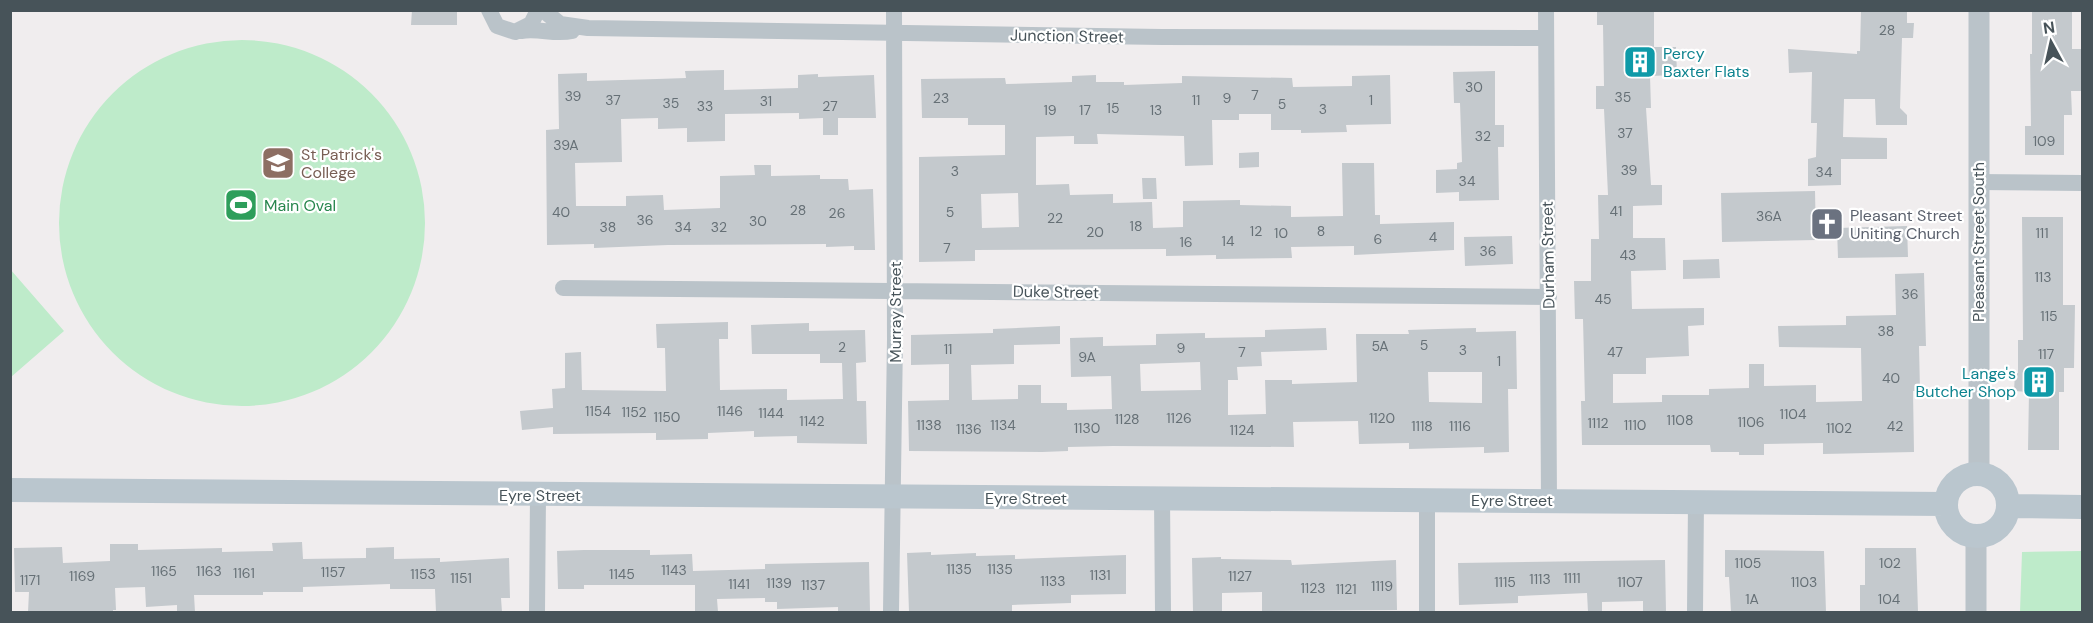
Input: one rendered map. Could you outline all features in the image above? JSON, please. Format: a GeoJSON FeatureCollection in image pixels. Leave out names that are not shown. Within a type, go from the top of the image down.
{"type":"FeatureCollection","features":[{"type":"Feature","properties":{"kind":"main road"},"geometry":{"type":"LineString","coordinates":[[1979,474],[1991,477],[2000,484],[2007,494],[2008,506],[2006,518],[1999,528],[1988,535],[1976,537],[1964,534],[1954,527],[1947,516],[1946,504],[1949,492],[1956,482],[1967,476],[1979,474]]}},
{"type":"Feature","properties":{"kind":"main road","name":"Eyre Street"},"geometry":{"type":"LineString","coordinates":[[10,490],[1946,504]]}},
{"type":"Feature","properties":{"kind":"main road","name":"Eyre Street"},"geometry":{"type":"LineString","coordinates":[[10,504],[107,492]]}},
{"type":"Feature","properties":{"kind":"main road"},"geometry":{"type":"LineString","coordinates":[[2008,506],[2082,507]]}},
{"type":"Feature","properties":{"kind":"street"},"geometry":{"type":"LineString","coordinates":[[489,10],[497,26],[510,32],[520,31],[531,24],[538,10]]}},
{"type":"Feature","properties":{"kind":"street","name":"Junction Street"},"geometry":{"type":"LineString","coordinates":[[543,10],[560,24],[588,28],[895,31],[907,34],[1546,38]]}},
{"type":"Feature","properties":{"kind":"street","name":"Murray Street"},"geometry":{"type":"LineString","coordinates":[[891,612],[895,290],[894,10]]}},
{"type":"Feature","properties":{"kind":"street","name":"Durham Street"},"geometry":{"type":"LineString","coordinates":[[1546,10],[1549,500]]}},
{"type":"Feature","properties":{"kind":"street","name":"Pleasant Street South"},"geometry":{"type":"LineString","coordinates":[[1979,10],[1977,182],[1979,474]]}},
{"type":"Feature","properties":{"kind":"street","name":"Junction Street"},"geometry":{"type":"LineString","coordinates":[[520,31],[539,30],[560,33],[588,28]]}},
{"type":"Feature","properties":{"kind":"street"},"geometry":{"type":"LineString","coordinates":[[1977,182],[2082,183]]}},
{"type":"Feature","properties":{"kind":"street","name":"Duke Street"},"geometry":{"type":"LineString","coordinates":[[563,288],[1549,297]]}},
{"type":"Feature","properties":{"kind":"street"},"geometry":{"type":"LineString","coordinates":[[537,612],[538,495]]}},
{"type":"Feature","properties":{"kind":"street"},"geometry":{"type":"LineString","coordinates":[[1162,498],[1163,612]]}},
{"type":"Feature","properties":{"kind":"street"},"geometry":{"type":"LineString","coordinates":[[1427,501],[1427,612]]}},
{"type":"Feature","properties":{"kind":"street"},"geometry":{"type":"LineString","coordinates":[[1695,612],[1696,501]]}},
{"type":"Feature","properties":{"kind":"street"},"geometry":{"type":"LineString","coordinates":[[1976,537],[1976,612]]}},
{"type":"Feature","properties":{"kind":"green space","name":"Main Oval"},"geometry":{"type":"Polygon","coordinates":[[[224,40],[260,40],[295,47],[328,61],[344,70],[372,93],[395,121],[418,170],[425,205],[425,241],[418,276],[395,325],[372,353],[344,376],[295,399],[260,406],[224,406],[189,399],[156,385],[126,365],[100,339],[80,309],[66,276],[59,241],[59,205],[66,170],[80,137],[100,107],[126,81],[156,61],[189,47],[224,40]]]}},
{"type":"Feature","properties":{"kind":"green space"},"geometry":{"type":"Polygon","coordinates":[[[10,269],[64,331],[11,377],[10,377],[10,269]]]}},
{"type":"Feature","properties":{"kind":"green space"},"geometry":{"type":"Polygon","coordinates":[[[2082,551],[2082,612],[2020,612],[2022,552],[2082,551]]]}},
{"type":"Feature","properties":{"kind":"building"},"geometry":{"type":"Polygon","coordinates":[[[412,10],[457,10],[457,25],[411,25],[412,10]]]}},
{"type":"Feature","properties":{"kind":"building"},"geometry":{"type":"Polygon","coordinates":[[[1597,10],[1654,10],[1654,47],[1676,47],[1677,75],[1650,76],[1651,108],[1646,108],[1651,185],[1662,185],[1662,205],[1633,206],[1633,238],[1665,238],[1666,270],[1631,271],[1632,309],[1704,308],[1704,325],[1688,326],[1689,356],[1646,358],[1646,374],[1613,374],[1613,403],[1662,402],[1662,395],[1709,395],[1709,389],[1749,388],[1749,364],[1764,364],[1764,386],[1816,385],[1816,402],[1862,401],[1861,348],[1779,347],[1778,326],[1846,325],[1846,316],[1896,315],[1895,274],[1924,273],[1926,346],[1919,346],[1920,391],[1913,391],[1914,452],[1823,454],[1823,443],[1764,444],[1764,455],[1711,452],[1710,445],[1582,445],[1581,401],[1585,401],[1583,319],[1575,319],[1574,281],[1591,281],[1591,239],[1599,239],[1598,195],[1608,195],[1604,109],[1596,109],[1596,86],[1604,86],[1603,25],[1597,25],[1597,10]]]}},
{"type":"Feature","properties":{"kind":"building"},"geometry":{"type":"Polygon","coordinates":[[[1861,10],[1907,10],[1907,23],[1914,23],[1913,38],[1902,38],[1900,108],[1907,115],[1907,125],[1876,125],[1875,99],[1844,99],[1843,137],[1887,138],[1887,159],[1841,159],[1841,185],[1808,186],[1808,159],[1816,157],[1817,123],[1811,123],[1812,72],[1789,73],[1788,49],[1857,54],[1857,51],[1860,51],[1861,10]]]}},
{"type":"Feature","properties":{"kind":"building"},"geometry":{"type":"Polygon","coordinates":[[[2032,10],[2072,10],[2072,49],[2082,49],[2082,91],[2071,91],[2072,115],[2064,115],[2064,155],[2025,155],[2025,126],[2031,126],[2032,10]]]}},
{"type":"Feature","properties":{"kind":"building"},"geometry":{"type":"Polygon","coordinates":[[[724,70],[724,90],[798,88],[798,75],[818,74],[818,77],[874,75],[876,118],[838,118],[838,135],[823,135],[823,118],[799,119],[799,113],[725,114],[725,141],[687,142],[687,128],[658,129],[658,118],[621,119],[622,162],[575,163],[576,206],[626,206],[626,196],[663,195],[664,210],[720,208],[720,176],[755,175],[754,165],[771,165],[771,176],[820,175],[820,179],[848,179],[849,190],[873,189],[875,250],[854,250],[854,246],[826,247],[826,244],[594,248],[594,244],[547,245],[546,130],[559,129],[558,74],[587,73],[587,81],[686,78],[685,71],[724,70]]]}},
{"type":"Feature","properties":{"kind":"building"},"geometry":{"type":"Polygon","coordinates":[[[1495,71],[1495,125],[1504,125],[1504,147],[1498,147],[1499,200],[1459,201],[1459,192],[1436,193],[1436,170],[1457,169],[1457,163],[1462,162],[1460,103],[1454,103],[1453,72],[1495,71]]]}},
{"type":"Feature","properties":{"kind":"building"},"geometry":{"type":"Polygon","coordinates":[[[1096,75],[1096,82],[1124,82],[1124,85],[1182,83],[1182,76],[1292,78],[1293,87],[1352,86],[1352,76],[1390,75],[1391,124],[1346,125],[1347,132],[1301,133],[1301,130],[1271,130],[1271,114],[1239,114],[1239,120],[1212,120],[1213,165],[1185,166],[1184,136],[1097,134],[1098,144],[1074,144],[1074,136],[1036,137],[1036,185],[1069,184],[1070,195],[1113,194],[1113,203],[1152,202],[1153,228],[1183,227],[1183,201],[1240,200],[1240,205],[1291,206],[1291,217],[1343,216],[1342,163],[1374,163],[1375,215],[1380,215],[1380,224],[1454,222],[1454,250],[1354,255],[1354,246],[1291,247],[1292,258],[1216,259],[1216,255],[1166,256],[1166,249],[975,250],[975,261],[919,262],[919,157],[1005,155],[1005,125],[968,125],[968,118],[922,118],[921,79],[1005,78],[1006,84],[1072,82],[1072,76],[1096,75]],[[1018,193],[981,194],[982,228],[1019,227],[1018,193]]]}},
{"type":"Feature","properties":{"kind":"building"},"geometry":{"type":"Polygon","coordinates":[[[1259,152],[1259,167],[1239,168],[1239,153],[1259,152]]]}},
{"type":"Feature","properties":{"kind":"building"},"geometry":{"type":"Polygon","coordinates":[[[1142,178],[1156,178],[1157,199],[1143,199],[1142,178]]]}},
{"type":"Feature","properties":{"kind":"building"},"geometry":{"type":"Polygon","coordinates":[[[1815,191],[1816,240],[1722,242],[1721,193],[1815,191]]]}},
{"type":"Feature","properties":{"kind":"building"},"geometry":{"type":"Polygon","coordinates":[[[2022,217],[2063,217],[2063,305],[2075,305],[2074,368],[2064,368],[2064,392],[2059,392],[2059,450],[2028,450],[2029,392],[2014,391],[2015,373],[2018,373],[2018,340],[2023,340],[2022,217]]]}},
{"type":"Feature","properties":{"kind":"building"},"geometry":{"type":"Polygon","coordinates":[[[1907,226],[1908,257],[1838,258],[1837,228],[1907,226]]]}},
{"type":"Feature","properties":{"kind":"building"},"geometry":{"type":"Polygon","coordinates":[[[1512,236],[1513,264],[1465,266],[1464,237],[1512,236]]]}},
{"type":"Feature","properties":{"kind":"building"},"geometry":{"type":"Polygon","coordinates":[[[1719,259],[1720,278],[1683,279],[1683,260],[1719,259]]]}},
{"type":"Feature","properties":{"kind":"building"},"geometry":{"type":"Polygon","coordinates":[[[728,322],[728,339],[719,339],[720,390],[787,389],[787,400],[843,399],[842,363],[820,363],[820,354],[752,354],[751,325],[809,323],[809,331],[865,330],[866,362],[856,363],[857,401],[866,401],[867,444],[797,443],[797,436],[754,437],[754,431],[708,433],[708,439],[656,440],[656,433],[553,434],[553,427],[522,430],[520,411],[553,408],[552,389],[565,388],[565,353],[581,352],[582,390],[666,391],[665,348],[657,348],[656,324],[728,322]]]}},
{"type":"Feature","properties":{"kind":"building"},"geometry":{"type":"Polygon","coordinates":[[[1060,326],[1060,344],[1014,345],[1014,364],[971,365],[972,400],[1018,399],[1018,385],[1041,385],[1041,403],[1067,403],[1067,410],[1112,409],[1111,376],[1071,377],[1070,338],[1103,337],[1103,346],[1156,345],[1156,334],[1205,333],[1205,338],[1265,337],[1265,330],[1326,328],[1327,350],[1261,352],[1262,366],[1237,367],[1238,380],[1228,380],[1228,415],[1266,414],[1265,380],[1292,380],[1292,384],[1357,382],[1356,334],[1409,334],[1408,330],[1476,328],[1476,332],[1516,331],[1517,389],[1508,389],[1509,452],[1484,453],[1484,447],[1409,449],[1409,443],[1359,444],[1358,421],[1293,422],[1294,447],[1113,446],[1068,447],[1068,451],[1042,452],[909,451],[908,401],[949,400],[949,364],[911,365],[911,335],[993,333],[993,329],[1060,326]],[[1200,362],[1140,364],[1141,391],[1201,390],[1200,362]],[[1428,372],[1429,402],[1482,403],[1482,372],[1428,372]]]}},
{"type":"Feature","properties":{"kind":"building"},"geometry":{"type":"Polygon","coordinates":[[[302,542],[303,559],[366,558],[366,548],[394,547],[394,559],[440,558],[440,562],[509,558],[510,598],[501,598],[502,612],[436,612],[435,589],[390,589],[390,584],[303,587],[303,592],[263,592],[263,595],[194,595],[195,612],[177,612],[177,605],[146,607],[145,587],[115,588],[116,610],[113,612],[28,612],[29,592],[15,592],[14,548],[62,547],[63,563],[110,561],[110,544],[138,544],[138,550],[222,548],[222,552],[273,551],[272,543],[302,542]]]}},
{"type":"Feature","properties":{"kind":"building"},"geometry":{"type":"Polygon","coordinates":[[[1865,548],[1916,548],[1918,612],[1860,612],[1860,585],[1865,585],[1865,548]]]}},
{"type":"Feature","properties":{"kind":"building"},"geometry":{"type":"Polygon","coordinates":[[[650,550],[650,555],[692,554],[693,571],[765,569],[765,564],[869,562],[870,612],[838,612],[838,607],[777,609],[777,602],[765,602],[765,598],[717,599],[718,612],[695,612],[695,585],[584,585],[584,589],[558,589],[557,551],[650,550]]]}},
{"type":"Feature","properties":{"kind":"building"},"geometry":{"type":"Polygon","coordinates":[[[1725,550],[1824,551],[1826,612],[1731,612],[1729,577],[1725,577],[1725,550]]]}},
{"type":"Feature","properties":{"kind":"building"},"geometry":{"type":"Polygon","coordinates":[[[931,552],[931,555],[976,553],[976,556],[1015,555],[1015,559],[1126,555],[1126,594],[1071,595],[1071,603],[1012,605],[1012,612],[909,612],[907,553],[931,552]]]}},
{"type":"Feature","properties":{"kind":"building"},"geometry":{"type":"Polygon","coordinates":[[[1221,557],[1221,559],[1291,560],[1292,565],[1396,560],[1397,610],[1262,611],[1262,592],[1222,593],[1222,612],[1193,612],[1192,558],[1221,557]]]}},
{"type":"Feature","properties":{"kind":"building"},"geometry":{"type":"Polygon","coordinates":[[[1665,560],[1666,612],[1643,612],[1643,601],[1602,602],[1602,612],[1588,612],[1587,593],[1518,596],[1518,603],[1459,605],[1458,563],[1665,560]]]}},
{"type":"Feature","properties":{"kind":"place","name":"Percy Baxter Flats"},"geometry":{"type":"Point","coordinates":[1640,62]}},
{"type":"Feature","properties":{"kind":"place","name":"St Patrick's College"},"geometry":{"type":"Point","coordinates":[278,163]}},
{"type":"Feature","properties":{"kind":"place","name":"Main Oval"},"geometry":{"type":"Point","coordinates":[241,205]}},
{"type":"Feature","properties":{"kind":"place","name":"Pleasant Street Uniting Church"},"geometry":{"type":"Point","coordinates":[1827,224]}},
{"type":"Feature","properties":{"kind":"place","name":"Lange's Butcher Shop"},"geometry":{"type":"Point","coordinates":[2039,382]}}]}
